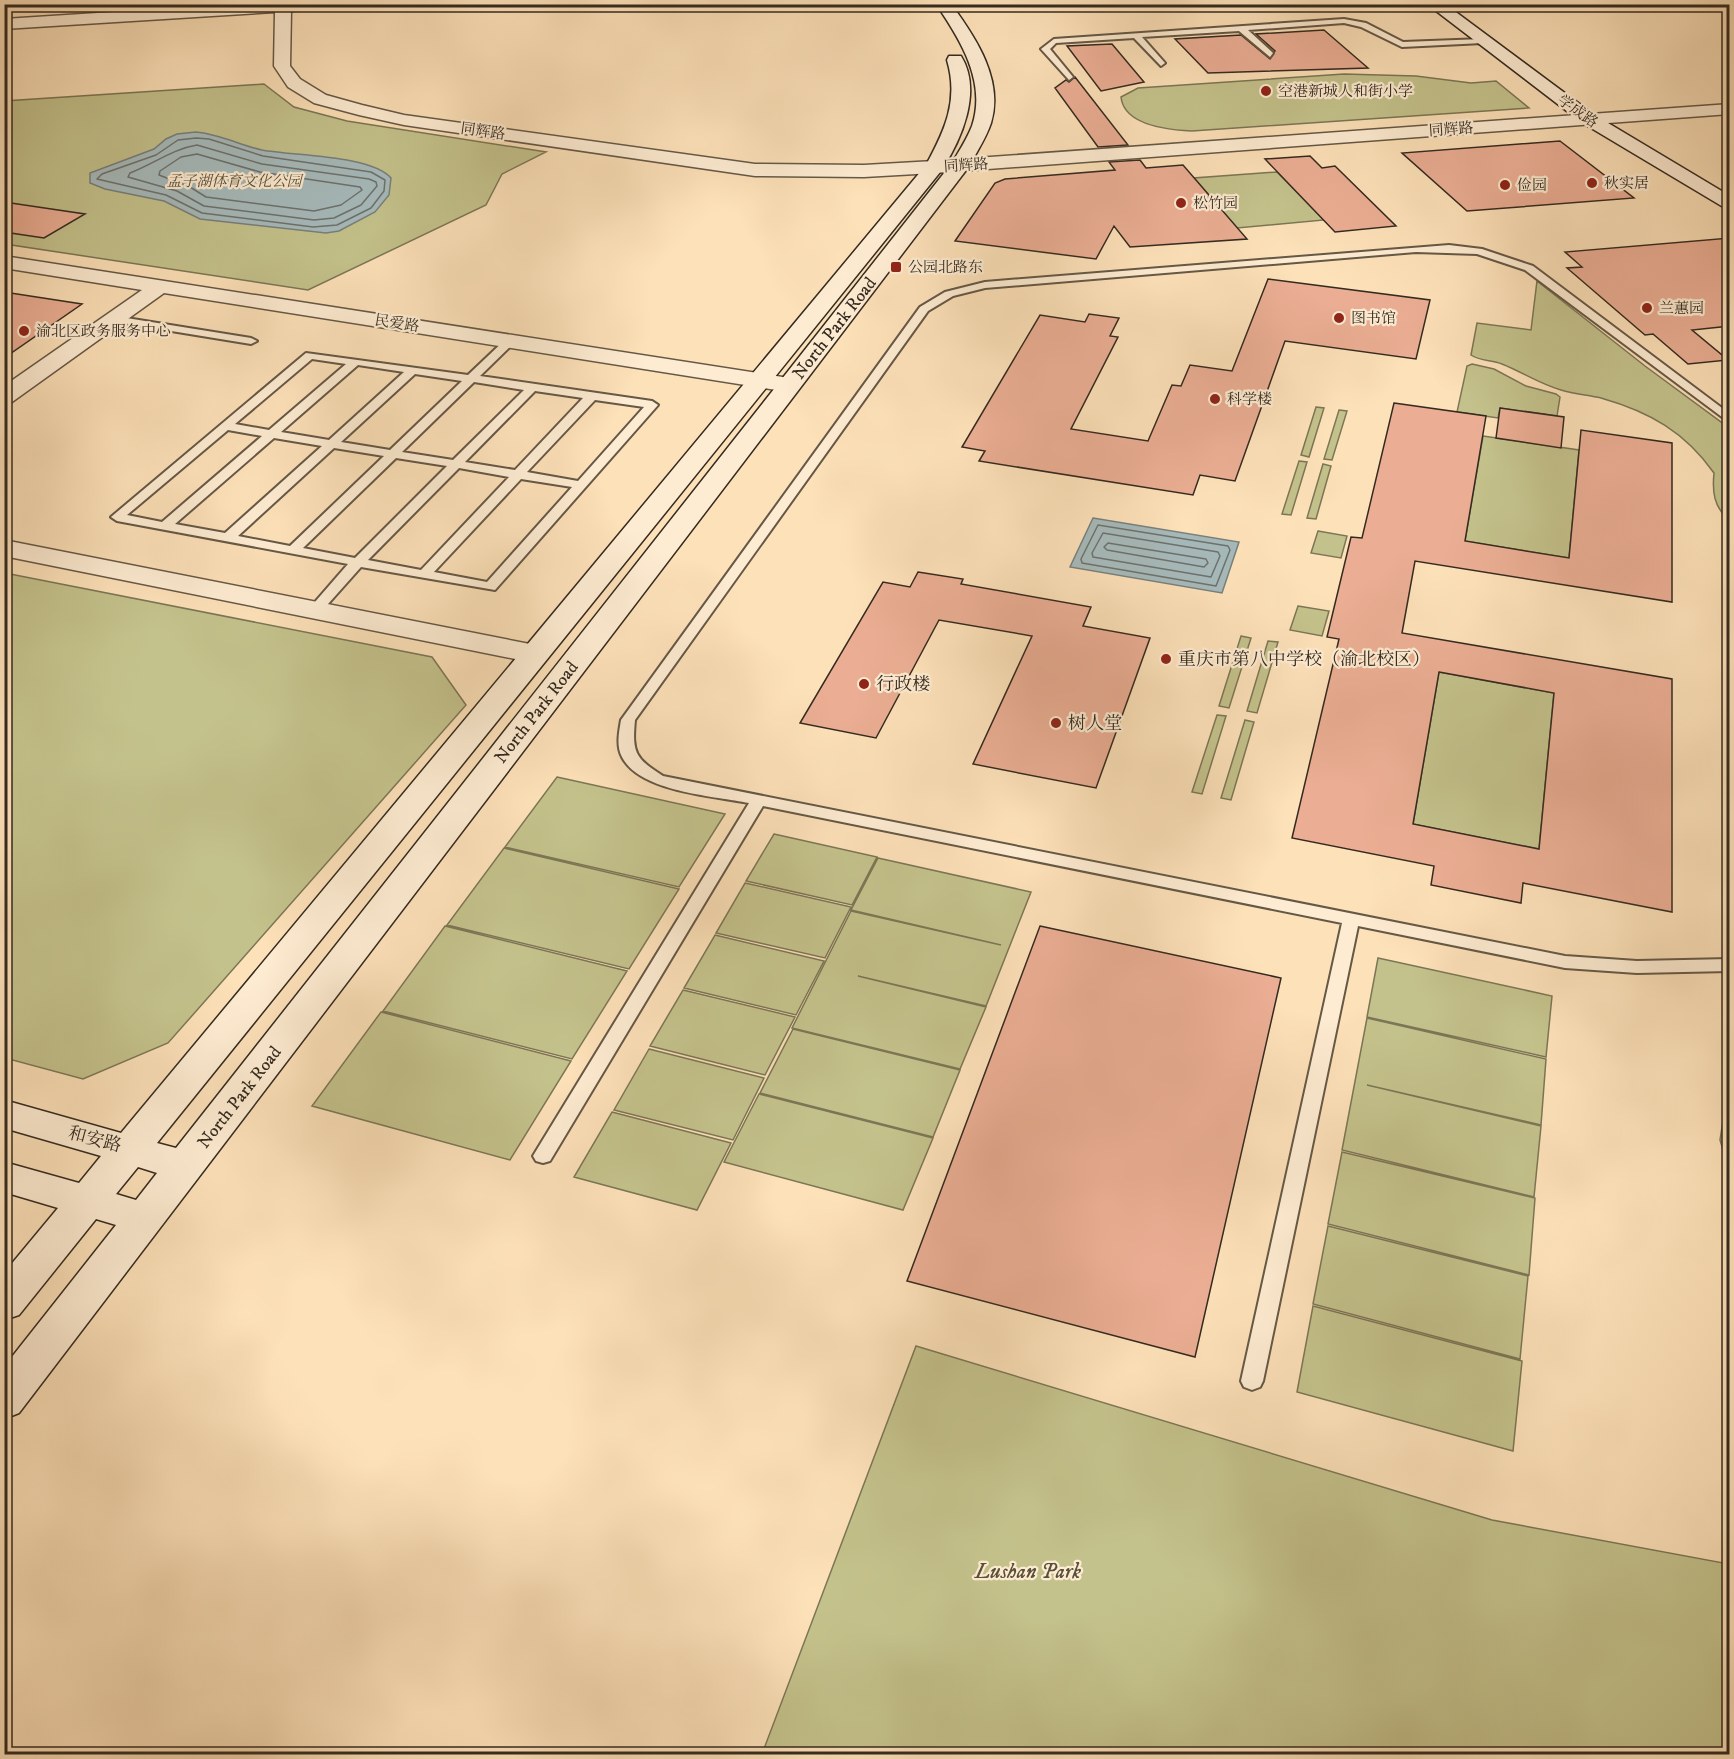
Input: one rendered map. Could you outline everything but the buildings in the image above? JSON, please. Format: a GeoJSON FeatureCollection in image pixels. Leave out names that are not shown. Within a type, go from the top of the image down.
{"type":"FeatureCollection","features":[{"type":"Feature","properties":{"kind":"main road"},"geometry":{"type":"LineString","coordinates":[[4,17],[228,4]]}},
{"type":"Feature","properties":{"kind":"main road"},"geometry":{"type":"LineString","coordinates":[[4,24],[321,4]]}},
{"type":"Feature","properties":{"kind":"main road","name":"North Park Road"},"geometry":{"type":"LineString","coordinates":[[4,1303],[759,379],[948,166],[959,120],[961,75],[947,39],[923,4]]}},
{"type":"Feature","properties":{"kind":"main road","name":"North Park Road"},"geometry":{"type":"LineString","coordinates":[[4,1401],[789,385],[983,120],[983,75],[968,38],[943,4]]}},
{"type":"Feature","properties":{"kind":"main road","name":"学成路"},"geometry":{"type":"LineString","coordinates":[[1434,4],[1587,118],[1730,205]]}},
{"type":"Feature","properties":{"kind":"main road","name":"学成路"},"geometry":{"type":"LineString","coordinates":[[1457,4],[1611,116],[1730,187]]}},
{"type":"Feature","properties":{"kind":"main road","name":"同辉路"},"geometry":{"type":"LineString","coordinates":[[283,6],[282,66],[294,83],[320,99],[404,120],[755,170],[864,171],[948,166],[1730,109]]}},
{"type":"Feature","properties":{"kind":"main road","name":"民爱路"},"geometry":{"type":"LineString","coordinates":[[4,262],[789,385]]}},
{"type":"Feature","properties":{"kind":"main road"},"geometry":{"type":"LineString","coordinates":[[4,397],[161,286]]}},
{"type":"Feature","properties":{"kind":"main road"},"geometry":{"type":"LineString","coordinates":[[4,548],[535,654]]}},
{"type":"Feature","properties":{"kind":"main road","name":"和安路"},"geometry":{"type":"LineString","coordinates":[[4,1114],[186,1166]]}},
{"type":"Feature","properties":{"kind":"main road"},"geometry":{"type":"LineString","coordinates":[[4,1177],[146,1218]]}},
{"type":"Feature","properties":{"kind":"lane"},"geometry":{"type":"LineString","coordinates":[[1069,77],[1045,49],[1048,45],[1064,39],[1344,21],[1368,25],[1393,42],[1402,45],[1483,41]]}},
{"type":"Feature","properties":{"kind":"lane"},"geometry":{"type":"LineString","coordinates":[[1241,28],[1270,55]]}},
{"type":"Feature","properties":{"kind":"lane"},"geometry":{"type":"LineString","coordinates":[[1135,34],[1161,63]]}},
{"type":"Feature","properties":{"kind":"lane"},"geometry":{"type":"LineString","coordinates":[[1730,420],[1529,268],[1478,251],[1449,248],[1404,250],[985,285],[949,294],[924,309],[628,720],[624,745],[633,764],[658,780],[1565,962],[1637,968],[1730,965]]}},
{"type":"Feature","properties":{"kind":"lane"},"geometry":{"type":"LineString","coordinates":[[114,319],[251,341]]}},
{"type":"Feature","properties":{"kind":"lane"},"geometry":{"type":"LineString","coordinates":[[294,549],[511,340]]}},
{"type":"Feature","properties":{"kind":"lane"},"geometry":{"type":"LineString","coordinates":[[310,355],[472,378],[652,405],[490,587],[117,517],[310,355]]}},
{"type":"Feature","properties":{"kind":"lane"},"geometry":{"type":"LineString","coordinates":[[165,526],[355,362]]}},
{"type":"Feature","properties":{"kind":"lane"},"geometry":{"type":"LineString","coordinates":[[229,537],[413,370]]}},
{"type":"Feature","properties":{"kind":"lane"},"geometry":{"type":"LineString","coordinates":[[315,610],[359,562],[532,388]]}},
{"type":"Feature","properties":{"kind":"lane"},"geometry":{"type":"LineString","coordinates":[[426,574],[592,396]]}},
{"type":"Feature","properties":{"kind":"lane"},"geometry":{"type":"LineString","coordinates":[[225,426],[581,485]]}},
{"type":"Feature","properties":{"kind":"lane"},"geometry":{"type":"LineString","coordinates":[[543,1156],[759,800]]}},
{"type":"Feature","properties":{"kind":"lane"},"geometry":{"type":"LineString","coordinates":[[1252,1381],[1351,919]]}},
{"type":"Feature","properties":{"kind":"green space"},"geometry":{"type":"Polygon","coordinates":[[[1344,74],[1416,76],[1471,83],[1496,81],[1529,108],[1192,131],[1161,127],[1139,120],[1124,107],[1121,97],[1138,88],[1344,74]]]}},
{"type":"Feature","properties":{"kind":"green space","name":"孟子湖体育文化公园"},"geometry":{"type":"Polygon","coordinates":[[[264,84],[294,107],[347,121],[546,152],[502,174],[486,205],[308,290],[5,244],[4,101],[264,84]]]}},
{"type":"Feature","properties":{"kind":"green space"},"geometry":{"type":"Polygon","coordinates":[[[1277,172],[1324,220],[1237,228],[1194,178],[1277,172]]]}},
{"type":"Feature","properties":{"kind":"green space"},"geometry":{"type":"Polygon","coordinates":[[[1537,281],[1645,366],[1729,428],[1729,521],[1715,499],[1714,473],[1691,446],[1665,425],[1619,404],[1601,398],[1571,393],[1502,364],[1471,355],[1477,323],[1531,330],[1537,281]]]}},
{"type":"Feature","properties":{"kind":"green space"},"geometry":{"type":"Polygon","coordinates":[[[1472,364],[1494,369],[1526,386],[1556,394],[1560,397],[1557,416],[1500,408],[1498,418],[1457,412],[1467,366],[1472,364]]]}},
{"type":"Feature","properties":{"kind":"green space"},"geometry":{"type":"Polygon","coordinates":[[[1316,407],[1324,408],[1309,457],[1301,455],[1316,407]]]}},
{"type":"Feature","properties":{"kind":"green space"},"geometry":{"type":"Polygon","coordinates":[[[1339,410],[1347,411],[1332,460],[1324,459],[1339,410]]]}},
{"type":"Feature","properties":{"kind":"green space"},"geometry":{"type":"Polygon","coordinates":[[[1483,436],[1579,450],[1569,558],[1465,541],[1483,436]]]}},
{"type":"Feature","properties":{"kind":"green space"},"geometry":{"type":"Polygon","coordinates":[[[1299,461],[1307,462],[1291,515],[1282,514],[1299,461]]]}},
{"type":"Feature","properties":{"kind":"green space"},"geometry":{"type":"Polygon","coordinates":[[[1323,464],[1331,466],[1316,519],[1307,518],[1323,464]]]}},
{"type":"Feature","properties":{"kind":"green space"},"geometry":{"type":"Polygon","coordinates":[[[1318,531],[1347,536],[1341,558],[1311,553],[1318,531]]]}},
{"type":"Feature","properties":{"kind":"green space"},"geometry":{"type":"Polygon","coordinates":[[[5,573],[432,657],[466,705],[168,1043],[83,1079],[5,1058],[5,573]]]}},
{"type":"Feature","properties":{"kind":"green space"},"geometry":{"type":"Polygon","coordinates":[[[1298,606],[1329,611],[1322,636],[1290,630],[1298,606]]]}},
{"type":"Feature","properties":{"kind":"green space"},"geometry":{"type":"Polygon","coordinates":[[[1241,636],[1251,638],[1229,708],[1219,706],[1241,636]]]}},
{"type":"Feature","properties":{"kind":"green space"},"geometry":{"type":"Polygon","coordinates":[[[1268,641],[1278,642],[1257,713],[1247,711],[1268,641]]]}},
{"type":"Feature","properties":{"kind":"green space"},"geometry":{"type":"Polygon","coordinates":[[[1439,672],[1554,693],[1539,849],[1413,824],[1439,672]]]}},
{"type":"Feature","properties":{"kind":"green space"},"geometry":{"type":"Polygon","coordinates":[[[1217,715],[1226,716],[1202,794],[1192,792],[1217,715]]]}},
{"type":"Feature","properties":{"kind":"green space"},"geometry":{"type":"Polygon","coordinates":[[[1245,720],[1254,722],[1231,800],[1221,798],[1245,720]]]}},
{"type":"Feature","properties":{"kind":"green space"},"geometry":{"type":"Polygon","coordinates":[[[557,777],[725,814],[679,887],[505,847],[557,777]]]}},
{"type":"Feature","properties":{"kind":"green space"},"geometry":{"type":"Polygon","coordinates":[[[774,834],[877,857],[852,905],[746,881],[774,834]]]}},
{"type":"Feature","properties":{"kind":"green space"},"geometry":{"type":"Polygon","coordinates":[[[504,848],[679,889],[629,969],[447,925],[504,848]]]}},
{"type":"Feature","properties":{"kind":"green space"},"geometry":{"type":"Polygon","coordinates":[[[878,858],[1031,892],[986,1006],[858,976],[986,1007],[960,1069],[792,1028],[851,911],[1001,945],[851,910],[878,858]]]}},
{"type":"Feature","properties":{"kind":"green space"},"geometry":{"type":"Polygon","coordinates":[[[745,883],[851,907],[825,958],[716,933],[745,883]]]}},
{"type":"Feature","properties":{"kind":"green space"},"geometry":{"type":"Polygon","coordinates":[[[445,926],[627,971],[572,1059],[383,1011],[445,926]]]}},
{"type":"Feature","properties":{"kind":"green space"},"geometry":{"type":"Polygon","coordinates":[[[715,935],[824,961],[796,1015],[684,988],[715,935]]]}},
{"type":"Feature","properties":{"kind":"green space"},"geometry":{"type":"Polygon","coordinates":[[[1378,958],[1552,996],[1546,1057],[1367,1017],[1378,958]]]}},
{"type":"Feature","properties":{"kind":"green space"},"geometry":{"type":"Polygon","coordinates":[[[683,990],[795,1017],[765,1075],[650,1046],[683,990]]]}},
{"type":"Feature","properties":{"kind":"green space"},"geometry":{"type":"Polygon","coordinates":[[[381,1012],[571,1061],[510,1160],[312,1106],[381,1012]]]}},
{"type":"Feature","properties":{"kind":"green space"},"geometry":{"type":"Polygon","coordinates":[[[1367,1018],[1546,1059],[1541,1125],[1367,1085],[1541,1126],[1534,1197],[1342,1150],[1367,1018]]]}},
{"type":"Feature","properties":{"kind":"green space"},"geometry":{"type":"Polygon","coordinates":[[[793,1029],[960,1070],[933,1137],[760,1093],[793,1029]]]}},
{"type":"Feature","properties":{"kind":"green space"},"geometry":{"type":"Polygon","coordinates":[[[649,1049],[764,1078],[733,1140],[614,1110],[649,1049]]]}},
{"type":"Feature","properties":{"kind":"green space"},"geometry":{"type":"Polygon","coordinates":[[[1729,1083],[1729,1170],[1720,1140],[1729,1083]]]}},
{"type":"Feature","properties":{"kind":"green space"},"geometry":{"type":"Polygon","coordinates":[[[759,1094],[933,1138],[903,1210],[724,1162],[759,1094]]]}},
{"type":"Feature","properties":{"kind":"green space"},"geometry":{"type":"Polygon","coordinates":[[[612,1112],[731,1143],[697,1210],[574,1177],[612,1112]]]}},
{"type":"Feature","properties":{"kind":"green space"},"geometry":{"type":"Polygon","coordinates":[[[1342,1152],[1535,1198],[1529,1275],[1328,1224],[1342,1152]]]}},
{"type":"Feature","properties":{"kind":"green space"},"geometry":{"type":"Polygon","coordinates":[[[1328,1226],[1528,1276],[1520,1359],[1313,1304],[1328,1226]]]}},
{"type":"Feature","properties":{"kind":"green space"},"geometry":{"type":"Polygon","coordinates":[[[1313,1306],[1522,1361],[1513,1451],[1297,1392],[1313,1306]]]}},
{"type":"Feature","properties":{"kind":"green space","name":"Lushan Park"},"geometry":{"type":"Polygon","coordinates":[[[916,1346],[1492,1520],[1729,1564],[1729,1754],[762,1754],[916,1346]]]}},
{"type":"Feature","properties":{"kind":"water"},"geometry":{"type":"Polygon","coordinates":[[[196,132],[262,150],[331,158],[367,165],[381,170],[391,178],[389,195],[375,212],[339,231],[326,233],[200,219],[164,201],[105,189],[90,183],[90,173],[154,149],[166,139],[177,134],[196,132]]]}},
{"type":"Feature","properties":{"kind":"water"},"geometry":{"type":"Polygon","coordinates":[[[1093,518],[1239,542],[1222,593],[1070,567],[1093,518]]]}},
{"type":"Feature","properties":{"kind":"place","name":"空港新城人和街小学"},"geometry":{"type":"Point","coordinates":[1266,91]}},
{"type":"Feature","properties":{"kind":"place","name":"秋实居"},"geometry":{"type":"Point","coordinates":[1592,183]}},
{"type":"Feature","properties":{"kind":"place","name":"俭园"},"geometry":{"type":"Point","coordinates":[1505,185]}},
{"type":"Feature","properties":{"kind":"place","name":"松竹园"},"geometry":{"type":"Point","coordinates":[1181,203]}},
{"type":"Feature","properties":{"kind":"place","name":"公园北路东"},"geometry":{"type":"Point","coordinates":[896,267]}},
{"type":"Feature","properties":{"kind":"place","name":"兰蕙园"},"geometry":{"type":"Point","coordinates":[1647,308]}},
{"type":"Feature","properties":{"kind":"place","name":"图书馆"},"geometry":{"type":"Point","coordinates":[1339,318]}},
{"type":"Feature","properties":{"kind":"place","name":"渝北区政务服务中心"},"geometry":{"type":"Point","coordinates":[24,331]}},
{"type":"Feature","properties":{"kind":"place","name":"科学楼"},"geometry":{"type":"Point","coordinates":[1215,399]}},
{"type":"Feature","properties":{"kind":"place","name":"重庆市第八中学校（渝北校区）"},"geometry":{"type":"Point","coordinates":[1166,659]}},
{"type":"Feature","properties":{"kind":"place","name":"行政楼"},"geometry":{"type":"Point","coordinates":[864,684]}},
{"type":"Feature","properties":{"kind":"place","name":"树人堂"},"geometry":{"type":"Point","coordinates":[1056,723]}}]}
